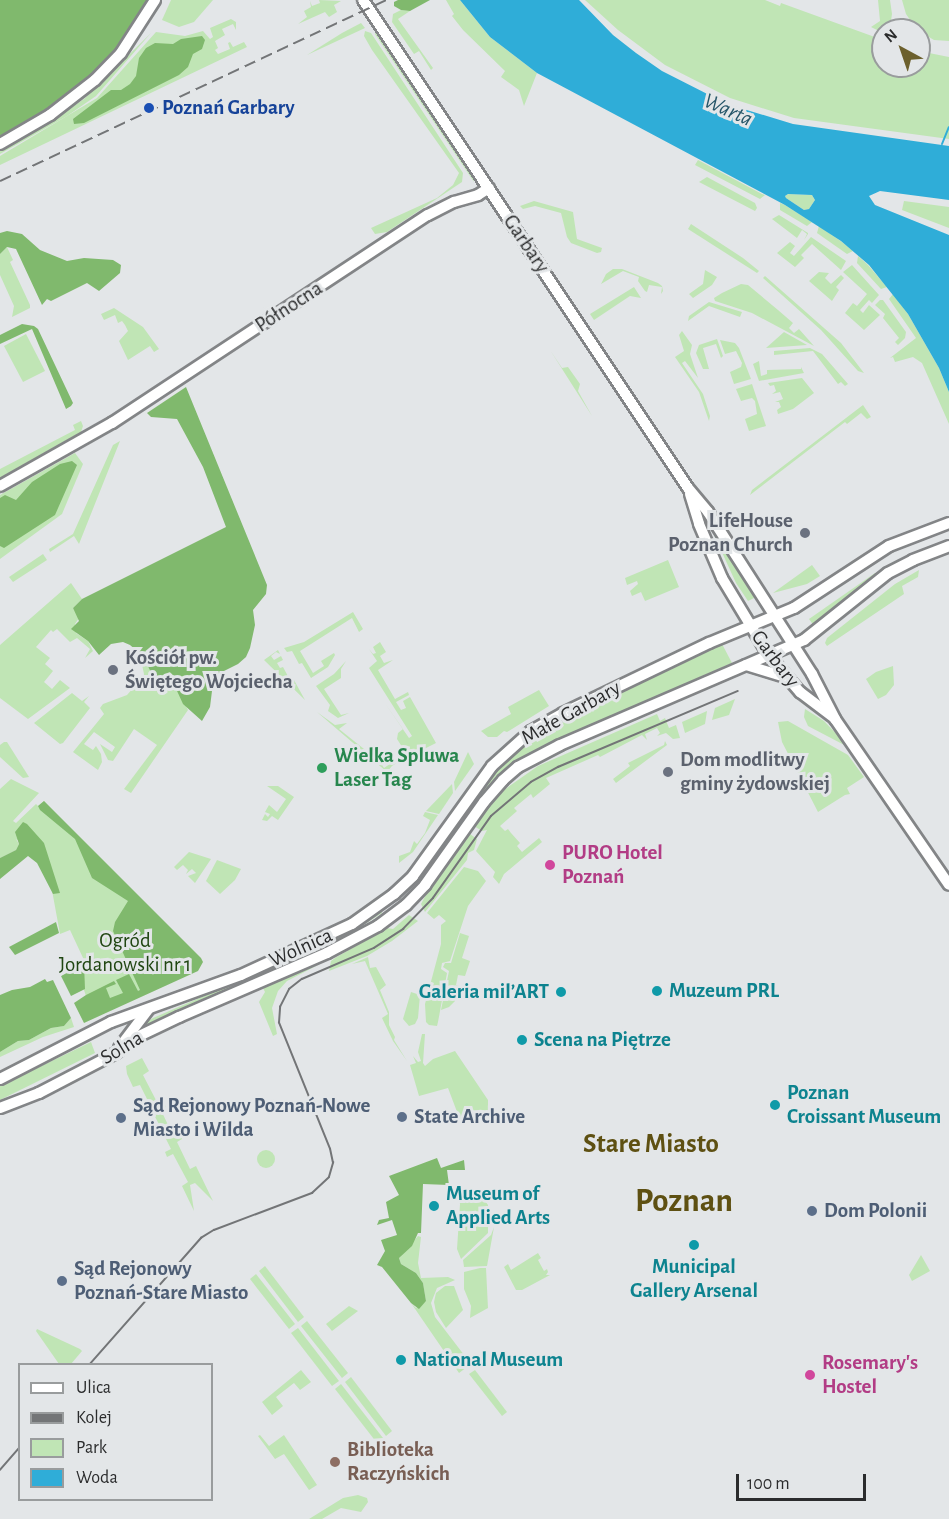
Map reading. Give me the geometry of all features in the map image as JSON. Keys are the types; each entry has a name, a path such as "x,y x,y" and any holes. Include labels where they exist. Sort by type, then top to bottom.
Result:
{"street":[{"path":"0,144 50,115 95,80 121,53 155,0"},
{"name":"Garbary","path":"363,0 688,488 708,512 793,645 835,719 949,885"},
{"name":"Północna","path":"0,486 94,434 428,215 454,202 478,195 489,188"},
{"name":"Garbary","path":"688,488 713,560 769,656 785,677 835,719"},
{"name":"Małe Garbary","path":"391,896 424,862 492,766 524,737 590,700 709,643 775,617 817,595 889,546 949,523"},
{"name":"Małe Garbary","path":"406,905 436,871 484,802 518,767 560,745 793,645 812,634 888,573 949,546"},
{"path":"746,665 785,677"},
{"name":"Wolnica","path":"204,989 333,935 391,896"},
{"name":"Wolnica","path":"245,988 362,935 406,905"},
{"name":"Solna","path":"0,1108 39,1093 116,1053 132,1036 245,988"},
{"name":"Solna","path":"0,1079 132,1013 148,1010 204,989"},
{"path":"100,1029 132,1036 148,1010"}],"green space":[{"path":"0,0 150,0 111,59 63,102 0,139"},
{"path":"171,0 213,0 194,22 179,27 162,20"},
{"path":"319,0 341,1 334,5 337,12 329,17 325,12 298,24 307,17 304,11 311,7 310,1 312,6 320,3"},
{"path":"430,0 410,11 394,6 394,2"},
{"path":"446,0 460,0 490,37 537,73 524,106 519,90 501,77 505,71 463,30 452,16 454,14"},
{"path":"585,0 765,0 780,6 781,3 871,36 871,78 931,78 931,53 949,57 949,139 794,118 730,98 665,65 618,30"},
{"path":"878,0 890,0 891,18 880,18"},
{"path":"902,0 949,0 949,41 931,38 931,18 909,18"},
{"path":"401,10 410,11 398,19 433,68 431,70 419,51 414,54 392,22 393,14"},
{"path":"231,19 236,22 236,30 233,24 222,29 225,35 215,41 218,48 215,50 218,54 230,49 228,43 230,42 233,47 244,42 247,47 0,165 0,156 97,98 156,32 185,36 203,31 210,39 213,37 210,28"},
{"path":"361,23 365,28 307,55 342,33"},
{"path":"376,30 472,174 474,182 375,34"},
{"path":"365,31 371,33 463,173 462,182 387,232 375,234 371,228 437,198 453,185 459,173 372,50 364,36"},
{"path":"151,33 96,96 67,116 0,154 0,150 55,119 84,99"},
{"path":"202,36 205,40 202,49 193,54 188,67 179,75 84,123 74,124 73,119 111,90 121,90 130,84 136,76 139,58 146,48 155,43 173,44 181,39"},
{"path":"698,160 765,195 760,199 695,165"},
{"path":"707,177 755,203 757,208 755,211 699,182"},
{"path":"788,194 812,195 815,200 809,209 804,210 786,198"},
{"path":"534,201 573,212 577,239 602,248 601,252 597,253 571,243 567,237 561,213 535,206 523,209 520,206"},
{"path":"904,201 949,207 949,228 902,210"},
{"path":"780,203 812,222 807,226 780,210"},
{"path":"779,215 808,233 804,240 807,234 802,230 797,238 772,219"},
{"path":"691,224 759,271 757,273 688,229"},
{"path":"819,226 853,251 847,254 817,233"},
{"path":"7,231 22,234 40,250 67,261 84,258 113,260 121,265 120,273 99,291 87,283 51,301 47,299 42,305 16,249 7,247 0,254 0,233"},
{"path":"811,237 846,261 841,270 812,244 801,255 804,258 795,267 777,253 790,242 795,246 790,253 794,256"},
{"path":"7,247 13,260 10,262 30,305 30,308 12,317 14,306 0,275 0,254"},
{"path":"858,256 887,287 881,289 857,263"},
{"path":"852,265 879,295 872,303 869,300 860,310 863,313 869,305 880,315 864,330 845,313 853,303 857,306 867,294 843,272"},
{"path":"613,269 622,269 658,283 662,286 663,291 661,294 662,287 649,285 647,292 645,291 638,281 639,277 623,271 601,284 606,274"},
{"path":"705,270 717,277 712,285 693,298 689,294 703,284"},
{"path":"819,272 829,273 825,278 831,284 841,275 844,278 836,287 839,290 832,301 809,281"},
{"path":"765,276 841,343 864,373 858,371 821,330 763,278"},
{"path":"741,284 748,285 778,310 793,323 789,328 794,333 799,329 814,346 752,313 715,301 714,298"},
{"path":"634,287 641,298 630,296 594,320 590,314"},
{"path":"893,294 908,314 939,368 949,392 949,424 922,363 913,357 895,362 893,357 890,358 916,338 889,299"},
{"path":"883,300 906,332 905,338 898,345 895,342 899,338 883,318 885,314 875,305"},
{"path":"709,302 742,312 740,317 709,306 688,321 689,316"},
{"path":"114,308 143,327 159,349 154,352 150,346 128,360 119,341 128,331 125,325 122,321 118,323 115,315 104,320 101,314"},
{"path":"22,324 38,329 73,403 66,409 32,329 0,344 0,335"},
{"path":"682,331 692,345 690,354 698,378 685,361 682,363 703,394 710,416 709,421 699,392 675,357 684,351 679,335"},
{"path":"784,332 807,345 766,348"},
{"path":"26,334 45,371 23,382 4,346"},
{"path":"717,339 723,356 721,358 716,344 703,348 709,369 703,369 696,353 699,345"},
{"path":"720,340 735,343 739,348 751,379 734,384 730,372 741,367 742,363 736,351 725,354"},
{"path":"810,348 822,354 848,384 845,386 841,382 838,384 813,351 774,355 774,351"},
{"path":"550,350 562,368 568,367 580,384 578,391 592,416"},
{"path":"759,361 761,376 767,374 767,370 801,369 801,367 804,373 759,381 753,364"},
{"path":"802,378 814,393 793,409 778,414 777,410 781,407 779,402 775,402 783,399 780,392 772,394 776,391 774,385 770,386 768,383"},
{"path":"752,384 766,426 749,431 745,419 757,414 755,401 752,398 741,401 736,389"},
{"path":"186,387 267,585 266,594 253,610 255,625 246,657 238,664 218,674 213,683 210,707 202,721 183,704 172,680 155,681 143,656 130,645 123,642 111,644 99,655 88,641 71,629 79,621 73,608 82,599 226,527 203,467 177,419 151,417 147,413"},
{"path":"863,405 871,417 867,419 861,413 847,424 845,422 750,495 752,490"},
{"path":"81,421 83,426 81,432 0,478 0,469 75,430 73,425"},
{"path":"120,441 79,544 74,536 50,552 49,549 73,534 113,445"},
{"path":"75,453 83,464 62,514 0,559 0,495"},
{"path":"72,461 77,465 55,515 4,548 0,546 0,498 5,495 16,500 32,482 60,464"},
{"path":"704,513 756,597 748,601 736,583"},
{"path":"43,554 47,560 13,582 9,577"},
{"path":"668,560 679,587 645,601 641,592 632,596 630,591 638,584 637,581 627,585 625,578"},
{"path":"812,565 820,576 807,584 773,593"},
{"path":"919,570 918,577 902,586 904,594 827,646 825,643 827,638 895,584"},
{"path":"875,573 877,574 814,626 809,619"},
{"path":"71,583 82,599 73,608 79,618 75,624 76,633 88,641 93,651 85,658 90,649 77,638 70,642 57,629 53,632 51,630 36,647 50,658 45,664 53,671 44,682 52,689 60,680 70,688 28,719 0,698 0,645"},
{"path":"353,612 363,629 359,632 352,618 300,651 313,673 324,666 321,661 334,653 335,655 328,667 311,678 292,651 287,652 284,648 304,642"},
{"path":"380,642 386,652 380,656 384,663 393,660 378,670 395,699 408,692 409,695 396,702 401,710 406,708 403,701 410,697 436,743 424,749 422,746 392,766 387,772 317,712 335,725 347,723 339,729 369,753 373,751 384,768 406,753 397,739 398,733 403,729 409,738 412,736 369,668 377,661 369,649 373,654 376,653 373,647"},
{"path":"721,642 732,663 540,747 503,773 465,821 461,818 497,768 534,735 612,694"},
{"path":"134,649 143,656 155,681 172,680 188,710 131,793 124,789 157,745 134,729 113,761 108,760 100,744 112,752 115,747 94,732 84,744 93,750 96,746 101,754 102,762 98,770 73,752 104,714 100,708 103,704 127,695 134,687 142,687 144,674 141,660"},
{"path":"278,650 280,654 276,652 271,656 274,660 281,656 283,660 277,663 280,668 283,667 290,680 294,680 305,700 264,660"},
{"path":"346,661 341,669 341,678 324,689 341,715 349,713 338,718 328,711 330,705 316,686 334,674"},
{"path":"893,666 894,685 886,695 878,699 866,679 876,672"},
{"path":"539,690 549,706 497,737 488,737 481,731 511,714 508,707"},
{"path":"72,693 82,701 89,696 84,702 90,708 60,744 34,723"},
{"path":"735,699 729,715 712,720 715,708"},
{"path":"805,709 824,721 850,748 808,726 804,717"},
{"path":"707,711 705,724 685,733 682,722"},
{"path":"657,714 660,721 665,718 669,728 676,725 680,738 673,739 666,733 657,736 660,733 657,728 645,734 647,740 642,735 600,757 598,755 546,778 550,784 533,798 531,794 514,808 517,811 500,826 505,831 508,829 520,843 517,846 522,852 539,838 542,842 504,874 499,884 493,877 495,872 476,851 487,830 482,831 474,826 501,792 538,766"},
{"path":"788,721 848,755 864,777 847,788 850,794 818,812 782,742 778,722"},
{"path":"665,741 667,745 616,783 613,779 630,766 628,763 664,745"},
{"path":"7,742 29,777 23,778 0,757 0,745"},
{"path":"468,752 474,764 455,791 454,782"},
{"name":"Ogród Jordanowski nr 1","path":"11,779 39,793 13,821 16,823 36,804 38,806 44,801 197,966 92,1014 84,990 84,960 70,930 60,934 47,863 16,839 19,844 16,850 0,858 0,789"},
{"path":"452,784 453,793 439,814 426,811"},
{"path":"267,786 278,786 294,797 278,820 272,816 267,821 262,820 265,814 268,817 270,814 265,812 269,805 277,812 286,799"},
{"path":"44,801 201,958 203,962 198,971 84,1023 74,1003 86,995 114,981 116,984 106,988 110,998 123,993 116,980 129,974 138,991 140,990 113,931 115,922 128,901 92,878 75,839 40,810 38,806"},
{"path":"425,812 438,815 413,852 399,863 399,856 410,852 414,841 417,844 425,833 430,820 423,816"},
{"path":"23,822 44,843 60,893 53,894 37,863 28,856 0,879 0,858 16,850 19,844 15,832"},
{"path":"455,827 459,830 419,882 418,879"},
{"path":"470,834 477,839 474,850 468,853 467,860 425,912 421,904 428,891"},
{"path":"189,852 211,859 195,883 188,876 196,873 192,869 186,874 188,870 183,865 177,870 174,867"},
{"path":"217,860 241,869 235,880 220,894 206,881"},
{"path":"464,867 478,871 486,881 468,906 450,961 442,963 441,969 447,973 438,1022 437,1026 429,1025 426,1022 425,1004 441,944 441,925 446,921 439,915 434,919 427,913"},
{"path":"382,909 382,913 345,937 258,977 257,973 343,935"},
{"path":"409,915 418,921 392,941 367,956 329,971 331,961 335,958 387,928 393,929"},
{"path":"56,922 59,933 15,955 9,947"},
{"path":"460,933 469,936 462,958 470,961 465,976 458,975 456,985 463,987 462,994 449,1007 441,1010 449,971 443,967 445,963 451,963"},
{"path":"368,957 370,968 376,967 386,985 380,990 389,1012 389,1025 395,1037 394,1040 407,1061 393,1041 382,1018 388,1014 365,961 352,964"},
{"path":"84,964 85,989 71,996 61,976"},
{"path":"320,964 287,981 278,991 272,1008 277,1034 273,1036 259,1002 265,992 263,988"},
{"path":"45,979 47,982 53,980 71,1018 64,1026 51,1028 29,1040 18,1041 0,1052 0,995 30,987"},
{"path":"239,981 241,984 145,1027 144,1024 153,1018"},
{"path":"411,992 420,995 418,1018 415,1024 409,1026 403,1019"},
{"path":"71,1018 74,1027 43,1037 0,1057 0,1052 18,1041 29,1040 51,1028 64,1026"},
{"path":"422,1034 425,1034 423,1063 425,1066 433,1059 455,1051 488,1100 488,1112 462,1125 448,1088 419,1096 410,1065 416,1063 413,1056 418,1062 421,1061 418,1052"},
{"path":"91,1042 95,1053 0,1100 0,1086"},
{"path":"142,1058 149,1071 143,1075 158,1104 164,1102 166,1107 161,1110 174,1138 181,1135 182,1139 177,1142 190,1169 196,1166 213,1201 195,1183 190,1185 194,1211 182,1186 188,1182 173,1154 167,1157 165,1152 171,1149 164,1135 158,1138 157,1135 163,1132 152,1111 146,1114 142,1105 148,1101 140,1085 133,1087 127,1074 126,1066"},
{"path":"266,1150 272,1153 275,1159 272,1165 266,1168 260,1165 257,1159 260,1153"},
{"path":"437,1158 441,1168 464,1160 465,1170 447,1170 449,1185 423,1184 421,1233 418,1233 412,1246 399,1258 401,1264 416,1273 423,1283 426,1301 419,1309 411,1303 382,1267 377,1265 385,1251 381,1240 397,1235 392,1220 377,1225 379,1220 389,1218 386,1202 399,1195 389,1176"},
{"path":"466,1188 477,1190 488,1205 488,1233 461,1259 457,1249 460,1204 458,1192"},
{"path":"494,1227 487,1266 464,1267 463,1260 491,1235"},
{"path":"418,1236 421,1237 418,1263 421,1278 448,1277 455,1280 437,1288 431,1303 435,1317 471,1364 459,1373 411,1303 416,1308 426,1301 423,1283 416,1273 401,1264 399,1258"},
{"path":"538,1253 541,1258 538,1260 544,1271 547,1269 546,1275 550,1275 522,1290 516,1290 504,1267 508,1264 511,1270"},
{"path":"921,1255 930,1271 912,1281 909,1275"},
{"path":"265,1266 304,1317 298,1322 259,1271"},
{"path":"486,1268 488,1308 470,1318 471,1306 464,1289 464,1272"},
{"path":"256,1274 295,1324 289,1329 250,1279"},
{"path":"445,1286 454,1286 463,1310 446,1328 436,1312 434,1302 436,1293"},
{"path":"349,1306 358,1311 332,1331 326,1324"},
{"path":"307,1321 348,1373 342,1378 301,1326"},
{"path":"298,1328 339,1381 332,1386 291,1333"},
{"path":"37,1329 82,1351 72,1363 58,1363 36,1331"},
{"path":"301,1370 311,1382 300,1390 294,1383 276,1397 283,1406 272,1415 262,1402"},
{"path":"475,1370 507,1412 502,1416 469,1374"},
{"path":"351,1377 392,1431 386,1436 345,1382"},
{"path":"341,1384 383,1438 377,1443 335,1389"},
{"path":"260,1435 269,1446 284,1435 317,1485 309,1490 284,1454 275,1459 258,1436"},
{"path":"358,1495 367,1498 368,1502 361,1512 341,1508 322,1519 309,1519 343,1498"}],"water":[{"name":"Warta","path":"460,0 579,0 613,35 636,53 662,71 727,104 793,124 949,146 949,200 880,191 869,196 875,205 949,235 949,392 939,368 908,314 869,265 841,241 785,205 537,73 490,37","holes":["788,194 812,195 815,200 809,209 804,210 785,196"]}],"waterway":[{"path":"942,144 949,127"}],"tram line":[{"path":"91,1363 201,1238 214,1230 312,1193 329,1177 333,1163 330,1149 279,1023 280,1007 289,989 302,979 374,948 403,929 433,898 491,816 531,782 558,767 738,691"},
{"path":"0,1470 18,1449"}],"railway":[{"path":"0,181 387,0"}],"place":[{"name":"Poznań Garbary","path":"149,108"},
{"name":"LifeHouse Poznan Church","path":"805,533"},
{"name":"Kościół pw. Świętego Wojciecha","path":"113,670"},
{"name":"Wielka Spluwa Laser Tag","path":"322,768"},
{"name":"Dom modlitwy gminy żydowskiej","path":"668,772"},
{"name":"PURO Hotel Poznań","path":"550,865"},
{"name":"Muzeum PRL","path":"657,991"},
{"name":"Galeria mil’ART","path":"561,992"},
{"name":"Scena na Piętrze","path":"522,1040"},
{"name":"Poznan Croissant Museum","path":"775,1105"},
{"name":"State Archive","path":"402,1117"},
{"name":"Sąd Rejonowy Poznań-Nowe Miasto i Wilda","path":"121,1118"},
{"name":"Museum of Applied Arts","path":"434,1206"},
{"name":"Dom Polonii","path":"812,1211"},
{"name":"Municipal Gallery Arsenal","path":"694,1245"},
{"name":"Sąd Rejonowy Poznań-Stare Miasto","path":"62,1281"},
{"name":"National Museum","path":"401,1360"},
{"name":"Rosemary's Hostel","path":"810,1375"},
{"name":"Biblioteka Raczyńskich","path":"335,1462"}],"district":[{"name":"Stare Miasto","path":"651,1144"},
{"name":"Poznan","path":"684,1202"}]}
